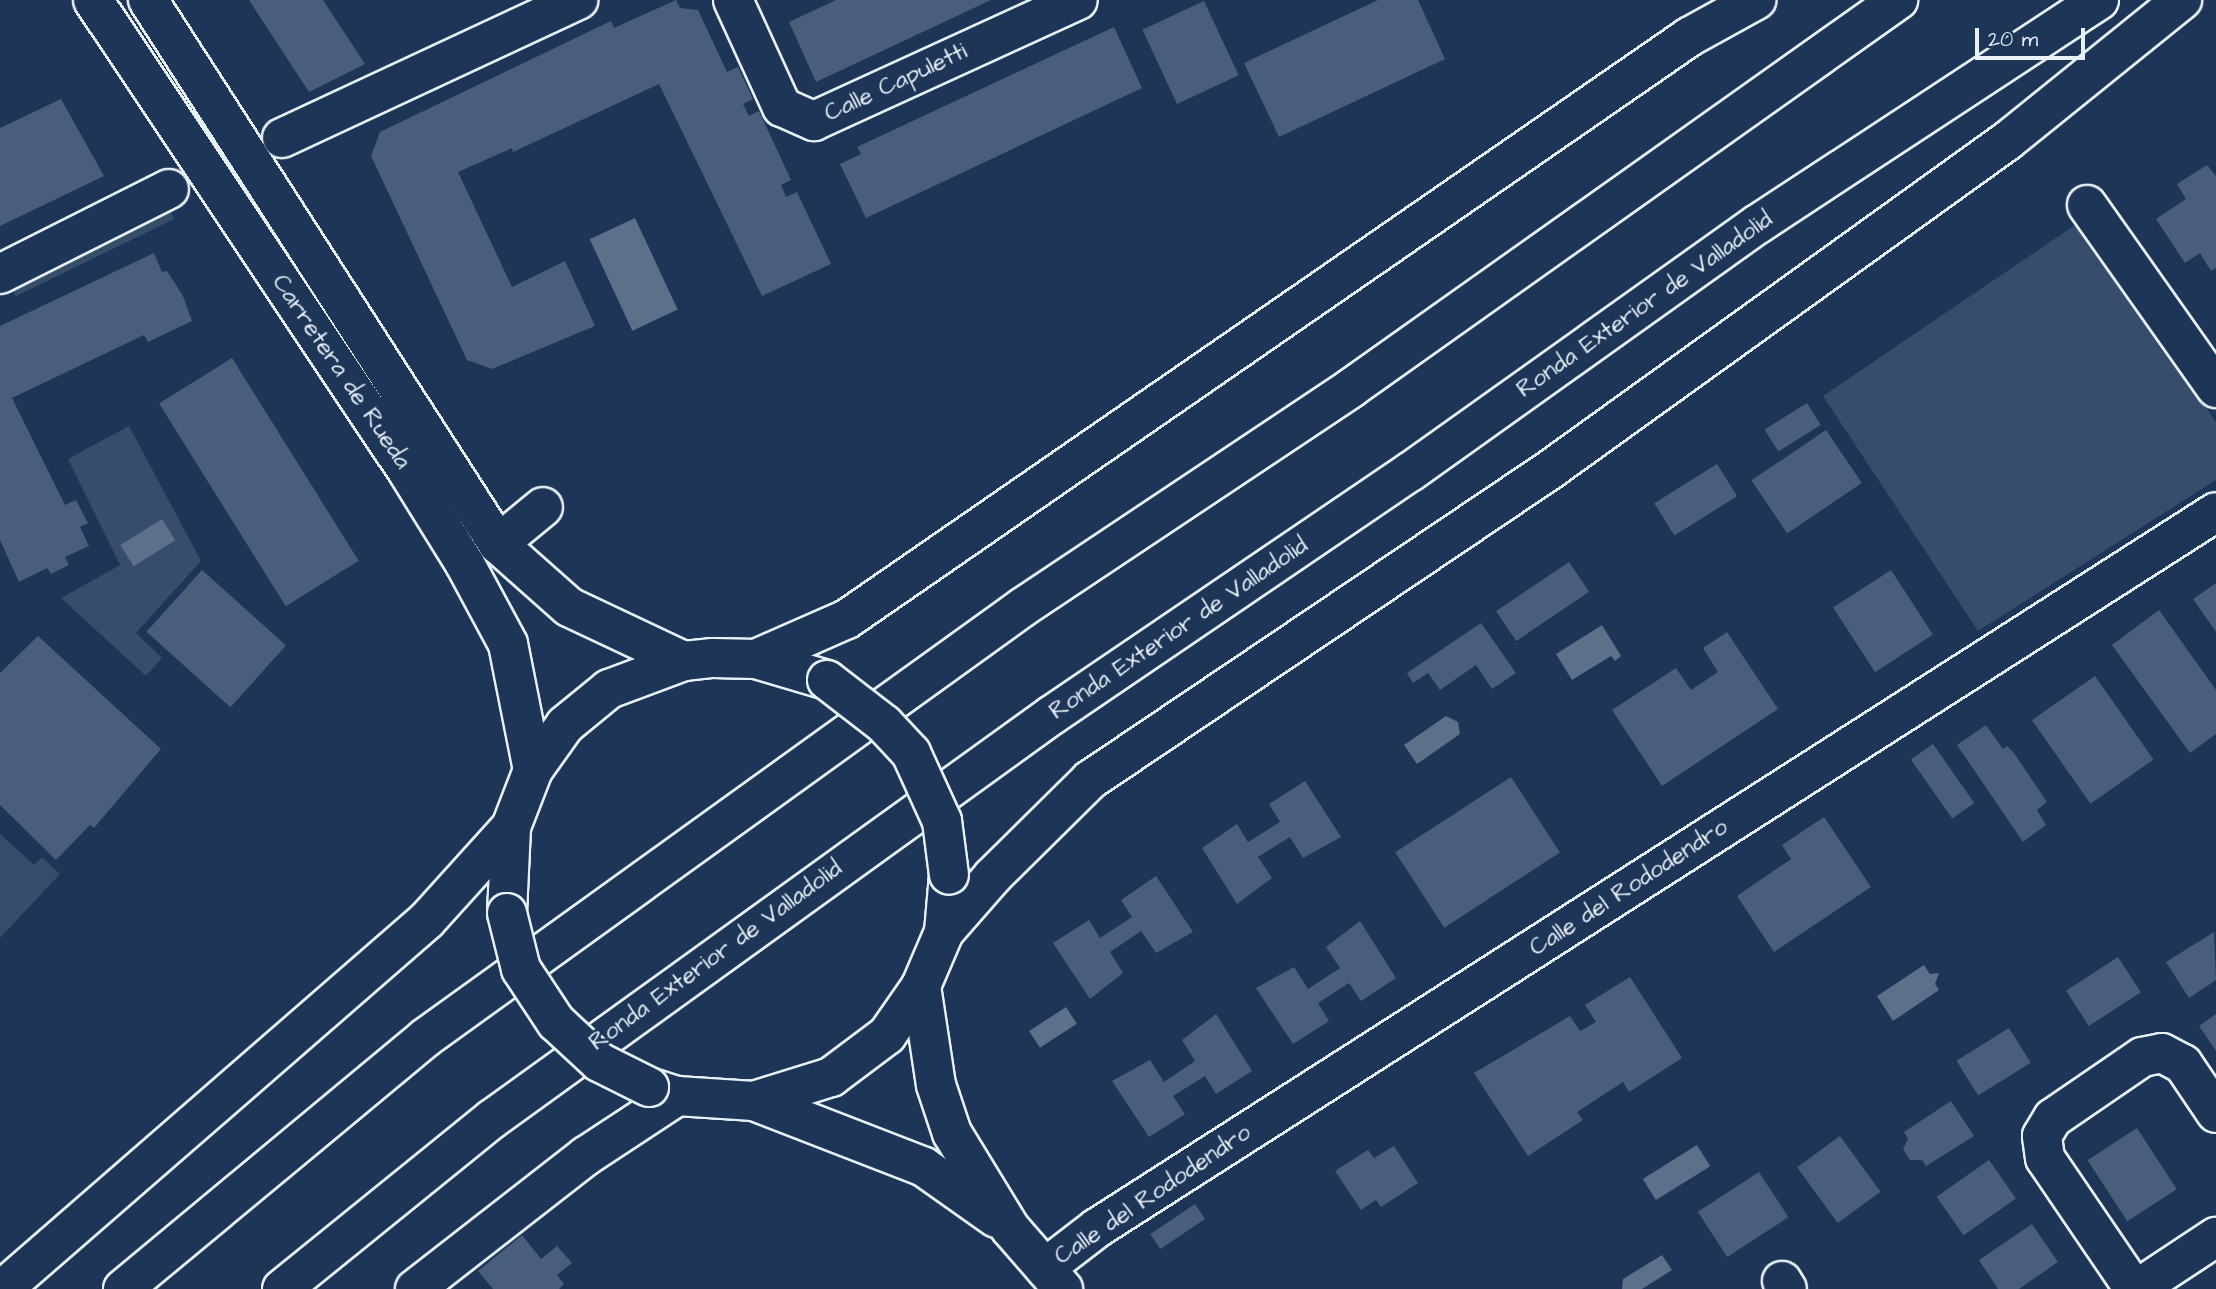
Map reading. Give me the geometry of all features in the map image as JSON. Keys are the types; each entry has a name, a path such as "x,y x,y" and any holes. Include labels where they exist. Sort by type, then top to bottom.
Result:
{"main road":[{"name":"Carretera de Rueda","path":"93,0 401,460 464,564 508,643 533,770"},
{"name":"Carretera de Rueda","path":"148,0 498,544 569,607 684,661"},
{"path":"282,138 578,0"},
{"name":"Calle Capuletti","path":"733,0 782,107 814,121 1078,0"},
{"path":"756,659 847,620 1689,37 1756,0"},
{"path":"123,1289 425,1038 1023,607 1351,388 1898,0"},
{"name":"Ronda Exterior de Valladolid","path":"282,1289 492,1119 1052,715 1410,472 1758,225 2099,0"},
{"path":"944,932 993,876 1090,780 1562,461 2007,141 2182,0"},
{"path":"0,274 169,189"},
{"path":"2087,205 2216,388"},
{"path":"498,544 542,507"},
{"name":"Calle del Rododendro","path":"1054,1278 1097,1228 2216,512"},
{"path":"754,1101 831,1077 887,1035 921,986 944,932 949,875 942,821 911,753 875,716 827,680 756,659 684,661 609,689 565,725 533,770 511,827 506,913 521,969 556,1022 599,1062 663,1091 754,1101 924,1167 1010,1228"},
{"path":"3,1289 427,920 511,827"},
{"path":"921,986 936,1085 952,1132 1010,1228 1054,1278"},
{"path":"2216,1113 2183,1064 2162,1054 2142,1058 2053,1118 2042,1136 2045,1158 2136,1289 2216,1237"},
{"path":"415,1289 586,1156 663,1091"}],"shaded area":[{"path":"157,184 174,219 16,296 0,261"},
{"path":"635,218 678,310 632,331 590,239"},
{"path":"2075,225 2216,422 2216,480 1978,631 1823,396"},
{"path":"129,426 201,561 136,633 162,658 146,676 61,598 120,565 68,459"},
{"path":"162,519 175,540 134,566 120,545"},
{"path":"1602,625 1621,656 1615,661 1611,656 1572,680 1556,654"},
{"path":"1446,716 1458,722 1460,734 1417,764 1404,745"},
{"path":"0,834 34,865 42,857 60,874 0,938"},
{"path":"1924,965 1930,974 1939,973 1935,984 1939,990 1893,1021 1877,996"},
{"path":"1066,1007 1077,1024 1040,1048 1029,1031"},
{"path":"1697,1145 1710,1166 1656,1200 1643,1179"},
{"path":"1662,1255 1672,1270 1642,1289 1622,1289 1623,1279"}],"building":[{"path":"249,0 323,0 365,64 309,92"},
{"path":"676,0 680,8 698,10 727,72 738,67 753,99 743,104 749,116 759,111 791,180 781,185 786,197 797,192 831,264 762,296 659,84 513,152 512,148 458,172 512,287 565,261 595,326 492,369 467,360 371,156 380,132 611,21 614,28"},
{"path":"836,0 991,0 816,82 789,22"},
{"path":"1378,0 1418,0 1445,59 1279,137 1244,63"},
{"path":"1204,1 1239,75 1177,104 1142,30"},
{"path":"1114,27 1142,88 866,218 840,164 861,154 857,147"},
{"path":"61,99 104,176 0,226 0,128"},
{"path":"2207,165 2216,176 2216,268 2211,271 2200,253 2185,263 2156,219 2186,199 2177,184"},
{"path":"154,253 162,272 167,271 183,296 192,321 148,342 144,335 12,398 65,505 76,500 88,523 80,527 89,546 65,557 69,565 51,574 47,568 19,582 0,540 0,326"},
{"path":"232,358 359,561 286,606 159,404"},
{"path":"1807,403 1821,425 1778,452 1765,429"},
{"path":"1826,430 1862,483 1787,533 1751,480"},
{"path":"1717,464 1737,496 1674,535 1654,503"},
{"path":"1569,562 1589,592 1516,641 1496,611"},
{"path":"202,570 286,646 230,707 146,632"},
{"path":"1891,570 1933,635 1875,672 1833,608"},
{"path":"2216,583 2216,632 2193,599"},
{"path":"2159,610 2216,690 2216,734 2190,753 2112,645"},
{"path":"1481,623 1516,673 1492,689 1476,665 1440,690 1428,673 1413,683 1407,673"},
{"path":"1727,632 1778,709 1662,786 1612,710 1676,668 1691,690 1718,672 1703,648"},
{"path":"38,636 161,749 94,828 90,825 56,860 0,805 0,673"},
{"path":"2095,676 2154,760 2090,804 2032,720"},
{"path":"1986,725 2003,749 2007,746 2014,753 2047,802 2037,810 2046,825 2023,842 1957,745"},
{"path":"1933,744 1974,803 1952,818 1911,759"},
{"path":"1511,777 1560,852 1444,928 1395,852"},
{"path":"1305,781 1341,837 1303,858 1290,837 1258,857 1272,878 1237,904 1202,848 1237,824 1248,842 1280,822 1269,804"},
{"path":"1824,817 1871,887 1774,952 1737,896 1791,859 1782,845"},
{"path":"1156,876 1193,932 1156,953 1141,931 1110,952 1123,973 1090,999 1053,943 1089,920 1100,938 1132,917 1121,900"},
{"path":"1360,921 1396,978 1361,1001 1349,983 1318,1003 1329,1021 1293,1044 1256,988 1294,967 1308,989 1340,968 1326,947"},
{"path":"2214,932 2216,980 2189,998 2166,962"},
{"path":"2118,957 2141,992 2089,1026 2066,991"},
{"path":"1630,977 1682,1058 1629,1092 1623,1082 1577,1112 1583,1120 1528,1156 1474,1073 1570,1016 1580,1031 1596,1022 1585,1005"},
{"path":"1216,1014 1252,1071 1216,1094 1205,1076 1173,1096 1185,1114 1149,1137 1112,1081 1150,1060 1164,1082 1195,1061 1182,1040"},
{"path":"2216,1014 2216,1051 2199,1026"},
{"path":"2009,1028 2031,1063 1978,1096 1956,1061"},
{"path":"1951,1101 1974,1136 1926,1166 1922,1160 1910,1160 1903,1149 1908,1139 1904,1132"},
{"path":"2137,1128 2177,1189 2127,1221 2088,1160"},
{"path":"1840,1136 1881,1192 1838,1223 1797,1167"},
{"path":"1394,1146 1418,1183 1381,1207 1376,1200 1361,1210 1335,1171 1368,1150 1374,1158"},
{"path":"1989,1160 2016,1199 1964,1235 1937,1197"},
{"path":"1759,1172 1788,1217 1727,1257 1698,1212"},
{"path":"1195,1204 1205,1219 1160,1249 1150,1234"},
{"path":"2032,1224 2058,1262 2019,1289 1998,1289 1979,1260"},
{"path":"522,1235 541,1259 557,1246 572,1263 557,1275 564,1284 559,1289 493,1289 478,1271"}]}
